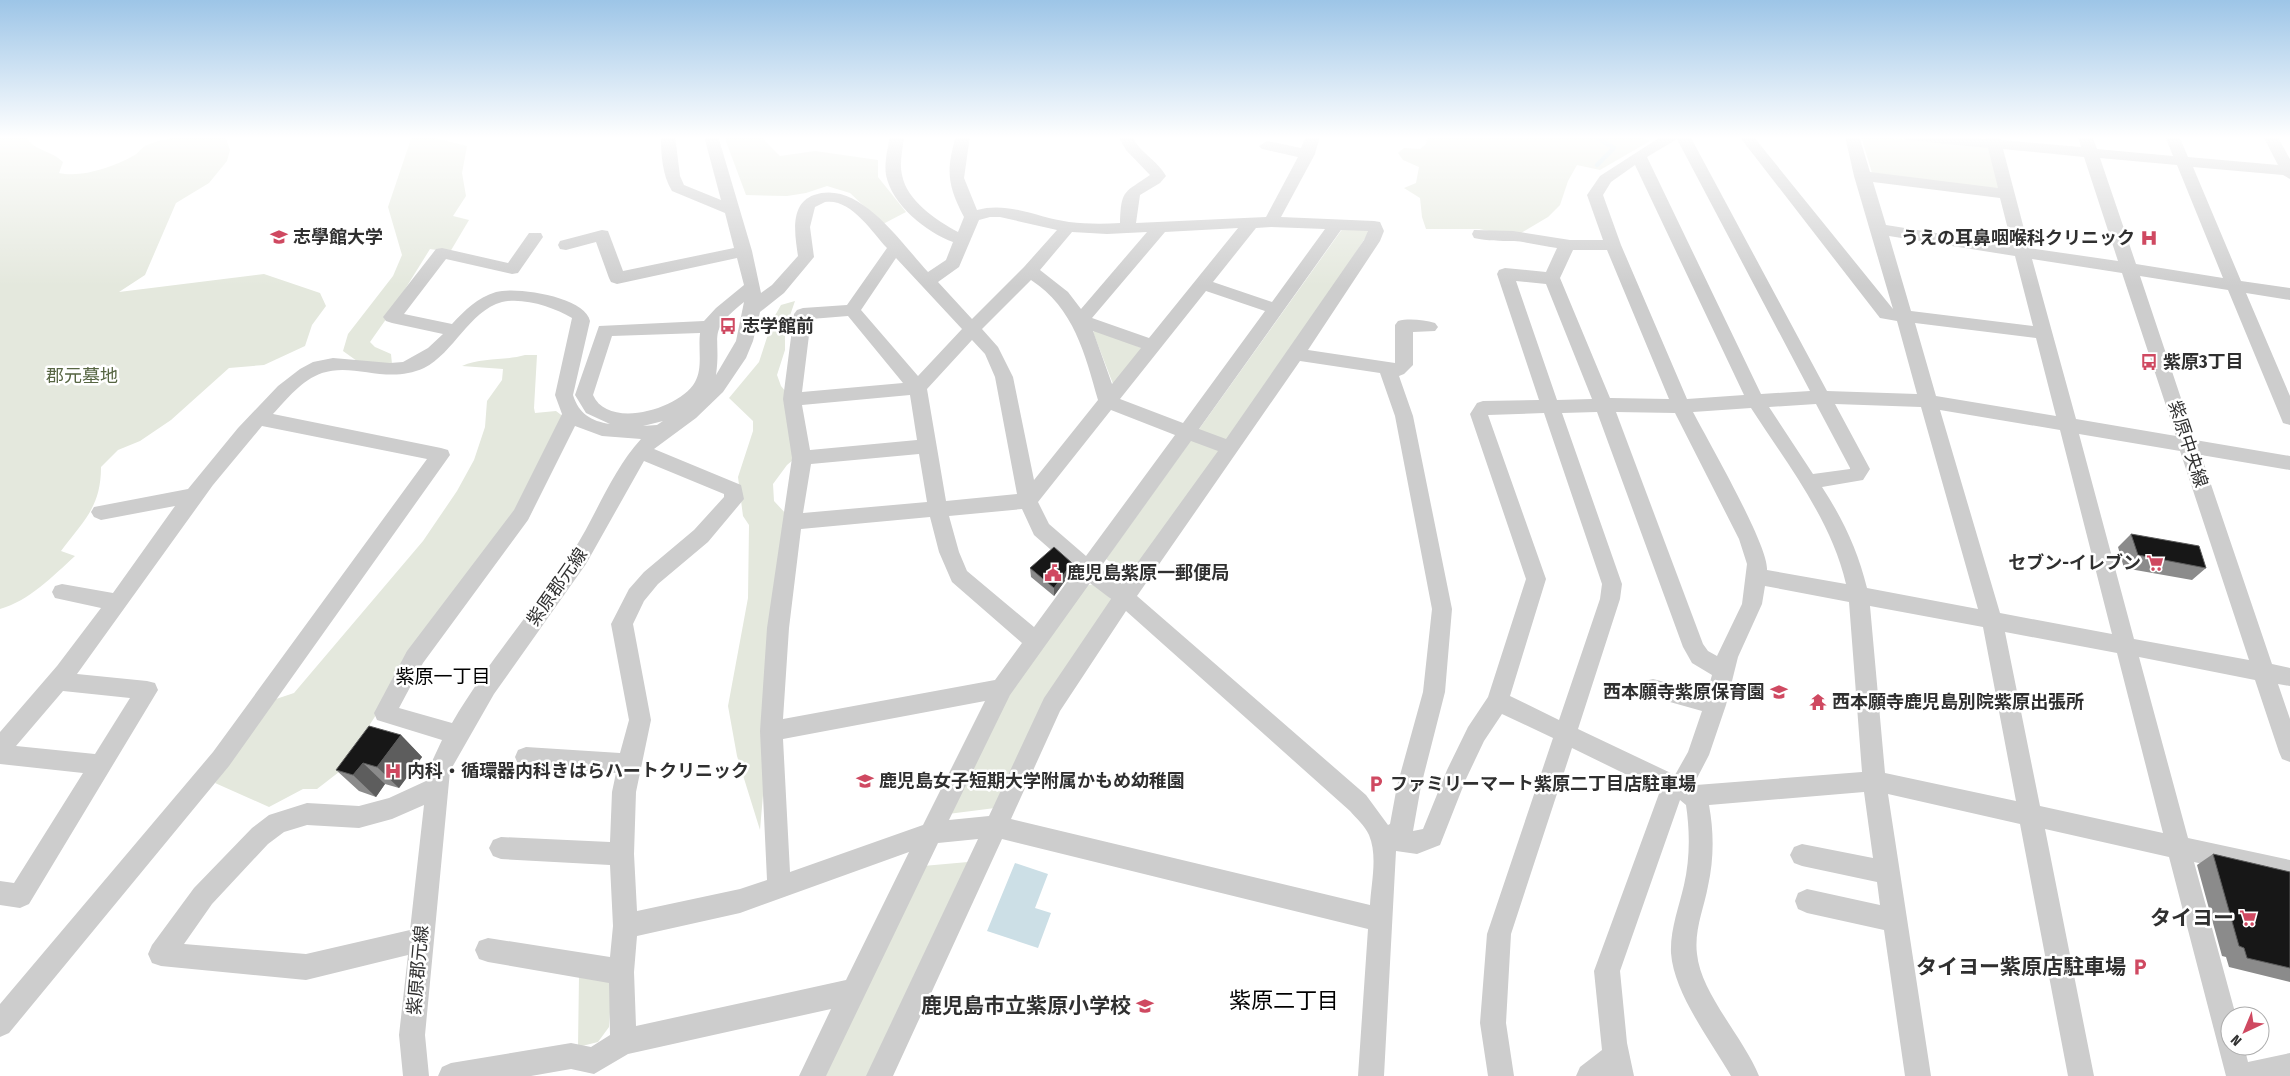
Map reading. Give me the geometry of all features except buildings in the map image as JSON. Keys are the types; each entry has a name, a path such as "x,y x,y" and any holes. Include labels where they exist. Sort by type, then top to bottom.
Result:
{"street":[{"path":"677,186 733,211"},
{"name":"紫原郡元線","path":"416,1076 412,1035 420,940 439,770 455,734 484,689 580,557 641,452 660,432 705,401 726,378 745,343 754,297 744,251 726,186"},
{"path":"898,186 901,194 924,216 949,236 963,240"},
{"path":"956,186 972,217"},
{"path":"1128,229 1131,197 1136,189 1142,186"},
{"path":"792,522 1028,501 1202,284 1261,222 1285,186"},
{"path":"1601,186 1595,195 1613,245 1682,406 1749,539 1757,564 1752,604 1734,641 1723,671 1715,705 1688,792"},
{"path":"1653,186 1693,274 1755,400 1835,524 1851,563 1859,596 1874,780 1886,872 1896,920 1918,1076"},
{"path":"1710,186 1860,469 1856,475 1808,482"},
{"path":"1785,186 1886,314 2043,333"},
{"path":"1865,186 1992,621 2082,1076"},
{"path":"1944,186 2007,194"},
{"path":"2005,186 2220,1007"},
{"name":"紫原中央線","path":"2102,186 2290,752"},
{"path":"2193,186 2290,418"},
{"path":"710,327 606,330 584,395 587,404 594,411 629,421 648,420 672,411 694,397 706,381 710,327 735,300 754,297 778,289 806,257 802,226 808,204 817,198 833,195 847,200 861,210 992,351 1004,378 1028,501 1041,529 1089,571 1124,597 1358,803 1384,838 1385,860 1371,1076"},
{"path":"879,1076 1052,705 1124,597 1295,354 1372,241 1376,231 1374,226 1261,222 1128,229 1068,227 1000,212 989,212 972,217"},
{"path":"926,282 953,263 972,217"},
{"path":"812,1076 1002,688 1089,571 1337,224"},
{"path":"792,399 918,388 972,329 1030,271 1068,227"},
{"path":"1081,320 1160,227"},
{"path":"1878,229 2290,294"},
{"path":"1480,234 1500,237 1513,236 1570,245 1613,245"},
{"path":"566,245 602,235 617,278 744,251"},
{"path":"454,330 392,317 442,253 512,269 535,237"},
{"path":"1570,245 1565,248 1552,278 1604,405 1694,647 1700,657 1723,671"},
{"path":"852,310 895,248"},
{"path":"1030,271 1052,284 1081,320 1108,402"},
{"path":"1501,1076 1493,1023 1499,934 1610,599 1612,584 1552,406 1504,274 1552,278"},
{"path":"1202,284 1276,310"},
{"path":"1,749 58,681 227,452 293,383 319,366 341,363 375,369 397,370 417,363 430,355 473,310 488,301 514,294 528,296 573,310 580,315 581,321 564,394 565,406 570,415 588,424 612,431 660,432"},
{"path":"852,310 918,388 938,510 949,552 959,576 1036,642"},
{"path":"779,886 771,730 778,628 802,458 792,399 803,314 852,310"},
{"path":"1081,320 1153,346"},
{"path":"1295,354 1398,370 1404,365 1404,325 1429,327"},
{"path":"1384,838 1401,831 1409,786 1434,692 1442,609 1404,416 1387,368"},
{"path":"1384,838 1417,843 1432,837 1455,777 1476,734 1498,701 1536,579 1479,414 1483,408 1604,405 1682,406 1822,397 1929,401 2290,463"},
{"path":"1108,402 1230,448"},
{"path":"455,734 385,714 415,657 521,515 534,492 570,415"},
{"path":"0,1024 221,759 441,455 258,418"},
{"path":"802,458 928,446"},
{"path":"624,1042 620,972 625,926 622,854 624,792 628,764 640,720 622,624 636,595 651,578 702,536 734,499 734,490 641,452"},
{"path":"101,512 194,495"},
{"path":"1757,576 2290,677"},
{"path":"62,592 117,602"},
{"path":"0,892 20,896 147,690 58,681"},
{"path":"771,730 1002,688"},
{"path":"1653,688 1715,705"},
{"path":"1498,701 1688,792 1700,812 1699,875 1686,926 1684,955 1692,984 1746,1076"},
{"path":"1,749 101,765"},
{"path":"526,757 628,764"},
{"path":"1589,1076 1619,1066 1607,971 1671,793 1874,780 2290,872"},
{"path":"420,940 306,967 161,954 202,896 260,836 277,823 307,814 359,817 392,808 436,788"},
{"path":"625,926 740,901 932,833 994,826 1380,920"},
{"path":"502,848 622,854"},
{"path":"1802,855 1886,872"},
{"path":"1807,901 1896,920"},
{"path":"488,950 620,972"},
{"path":"451,1076 571,1056 593,1068 624,1042 852,991"},
{"path":"2233,1056 2239,1076"},
{"path":"2245,1076 2290,1066"}],"green space":[{"name":"郡元墓地","path":"0,186 204,186 176,203 145,275 119,292 264,274 320,293 326,306 312,325 305,346 264,365 229,368 171,420 140,441 118,450 101,467 98,493 90,512 61,551 75,556 31,594 0,609"},
{"path":"395,186 464,186 466,196 453,216 469,220 450,252 430,249 370,342 375,347 391,354 392,364 357,361 343,351 348,334 393,276 402,255 388,207"},
{"path":"743,186 826,186 806,193 787,196 746,195"},
{"path":"828,186 885,186 906,212 883,224 850,193"},
{"path":"1408,186 1566,186 1560,205 1548,217 1521,233 1509,235 1479,229 1426,229 1422,217 1420,198 1404,188"},
{"path":"1976,186 2002,186 1998,189"},
{"path":"1343,228 1362,228 1369,232 1297,344 1132,578 1106,559"},
{"path":"795,301 785,330 785,350 777,375 781,386 791,398 800,454 787,465 773,484 774,501 787,515 760,830 737,756 728,706 748,598 749,525 743,516 738,477 753,431 753,421 729,398 759,362 773,319 781,305"},
{"path":"1096,329 1144,349 1113,384 1093,332"},
{"path":"537,355 535,413 556,411 564,417 531,490 339,772 317,789 303,789 269,807 215,783 276,699 294,693 423,541 457,491 474,460 485,427 487,401 502,380 503,369 462,366 477,361"},
{"path":"1095,584 1113,601 995,808 948,814 1003,700 1084,586"},
{"path":"968,862 869,1076 822,1076 923,866"},
{"path":"579,976 612,982 609,1027 598,1042 578,1047"}],"shaded area":[{"path":"1015,863 1048,874 1035,908 1051,913 1038,948 987,931"}],"place":[{"name":"志學館大学","path":"279,237"},
{"name":"うえの耳鼻咽喉科クリニック","path":"2149,238"},
{"name":"志学館前","path":"728,326"},
{"name":"紫原3丁目","path":"2149,362"},
{"name":"セブン-イレブン","path":"2155,563"},
{"name":"鹿児島紫原一郵便局","path":"1053,573"},
{"name":"西本願寺紫原保育園","path":"1779,692"},
{"name":"西本願寺鹿児島別院紫原出張所","path":"1818,702"},
{"name":"内科・循環器内科きはらハートクリニック","path":"393,771"},
{"name":"鹿児島女子短期大学附属かもめ幼稚園","path":"865,781"},
{"name":"ファミリーマート紫原二丁目店駐車場","path":"1376,784"},
{"name":"タイヨー","path":"2248,918"},
{"name":"タイヨー紫原店駐車場","path":"2140,967"},
{"name":"鹿児島市立紫原小学校","path":"1145,1006"}],"district":[{"name":"紫原一丁目","path":"443,676"},
{"name":"紫原二丁目","path":"1284,1000"}]}
